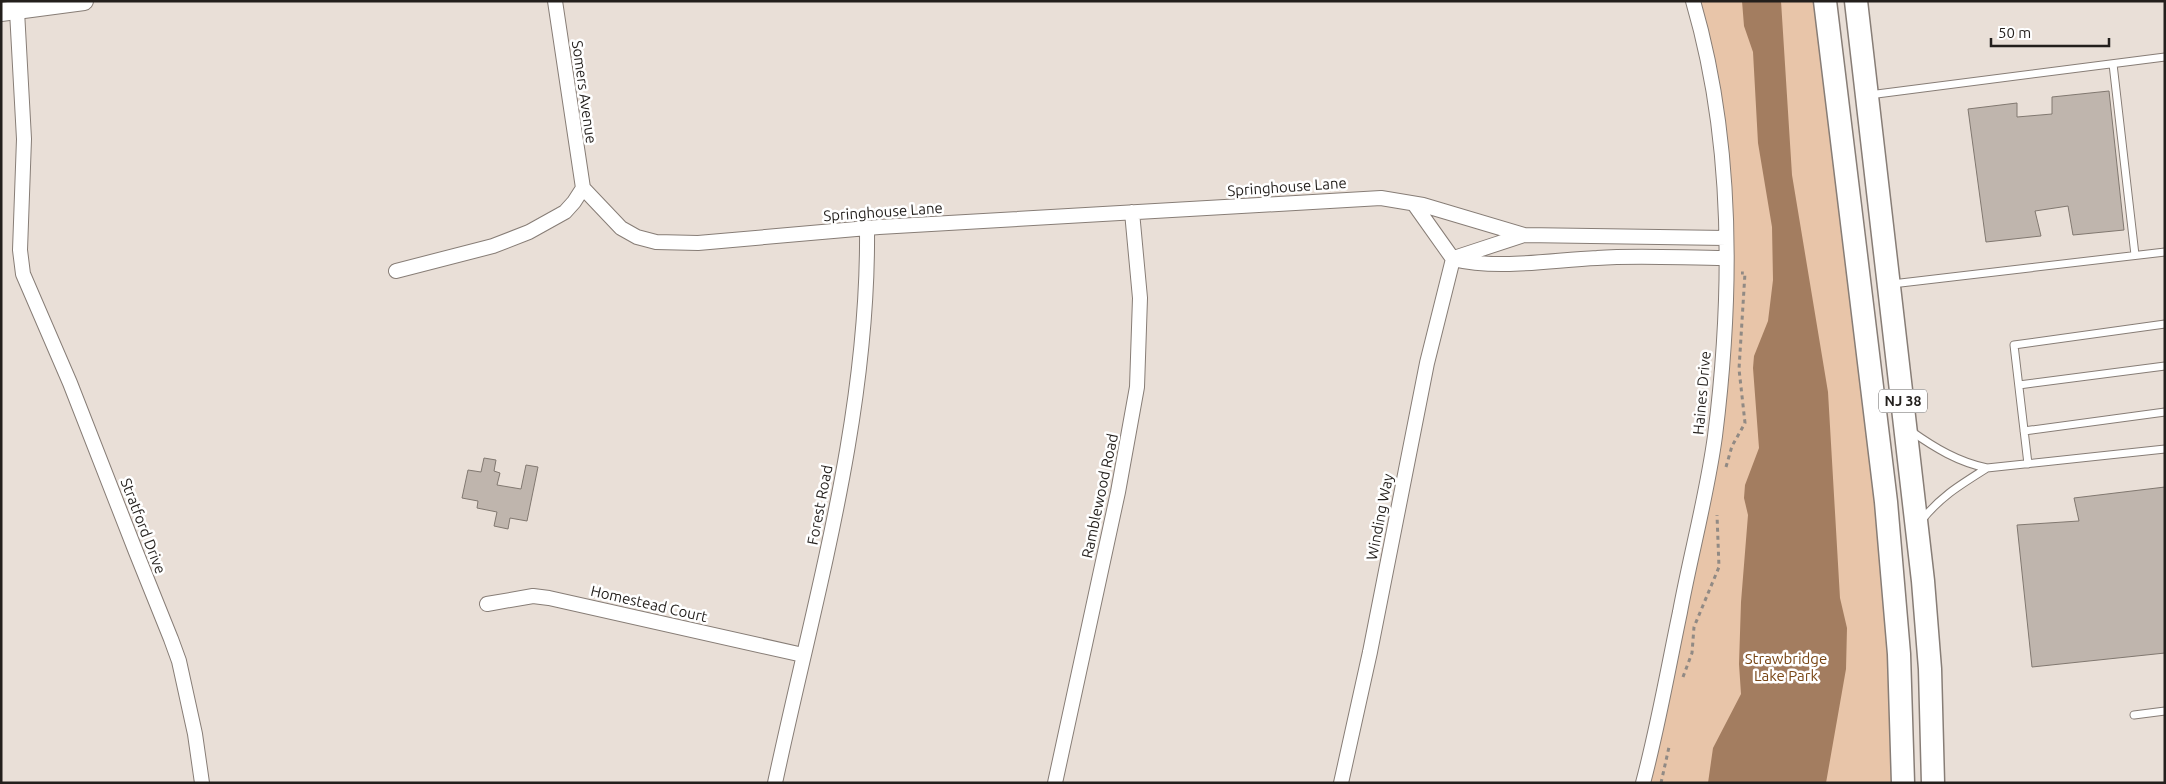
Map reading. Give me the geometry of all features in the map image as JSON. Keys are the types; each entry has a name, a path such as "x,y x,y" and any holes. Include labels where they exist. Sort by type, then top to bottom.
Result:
{"highway":[{"name":"NJ 38","path":"1825,1 1886,510 1899,654 1903,783"},
{"name":"NJ 38","path":"1856,1 1917,526 1929,660 1933,783"}],"street":[{"path":"8,9 84,1"},
{"name":"Somers Avenue","path":"555,1 583,188"},
{"name":"Haines Drive","path":"1642,783 1701,518 1712,452 1724,333 1726,238 1720,130 1708,57 1693,1"},
{"name":"Stratford Drive","path":"8,9 24,139 20,250 24,274 70,383 171,638 179,661 195,734 202,783"},
{"path":"396,271 493,246 529,232 565,212 583,188"},
{"name":"Springhouse Lane","path":"583,188 621,228 637,237 656,242 698,243 867,229 1381,198 1465,216 1524,234 1726,238"},
{"path":"1414,204 1453,259 1466,262 1502,264 1624,257 1726,258"},
{"name":"Ramblewood Road","path":"1055,783 1118,492 1137,387 1140,298 1132,212"},
{"name":"Forest Road","path":"775,783 837,505 857,386 863,335 867,229"},
{"name":"Springhouse Lane","path":"1453,259 1524,234"},
{"name":"Winding Way","path":"1341,783 1360,703 1427,363 1453,259"},
{"name":"Homestead Court","path":"487,604 533,596 549,598 803,654"}],"lane":[{"path":"1866,95 2165,57"},
{"path":"2113,64 2135,256"},
{"path":"1889,284 2165,252"},
{"path":"2028,464 2014,345 2165,324"},
{"path":"2019,385 2165,366"},
{"path":"2024,431 2165,412"},
{"path":"1906,427 1951,456 1970,464 1987,468 2165,449"},
{"path":"1917,526 1935,503 1951,490 1987,468"},
{"path":"2134,715 2165,712"}],"green space":[{"name":"Strawbridge Lake Park","path":"1691,1 1825,1 1903,783 1643,783 1701,518 1721,368 1726,238 1715,93"}],"shaded area":[{"path":"1742,1 1781,1 1792,175 1828,392 1840,598 1847,628 1846,669 1826,783 1708,783 1713,748 1741,694 1739,664 1741,602 1748,515 1744,498 1745,485 1759,448 1753,368 1754,356 1768,321 1773,280 1772,227 1758,143 1753,52 1744,26"}],"building":[{"path":"2109,91 2124,230 2073,235 2068,206 2035,211 2041,236 1986,242 1968,109 2017,103 2017,117 2052,114 2052,97"},
{"path":"484,458 496,460 494,471 500,473 497,485 521,489 526,465 538,467 527,521 510,518 508,529 494,526 497,512 477,508 478,501 462,498 468,470 481,472"},
{"path":"2165,487 2165,653 2032,667 2017,525 2079,521 2074,498"}]}
